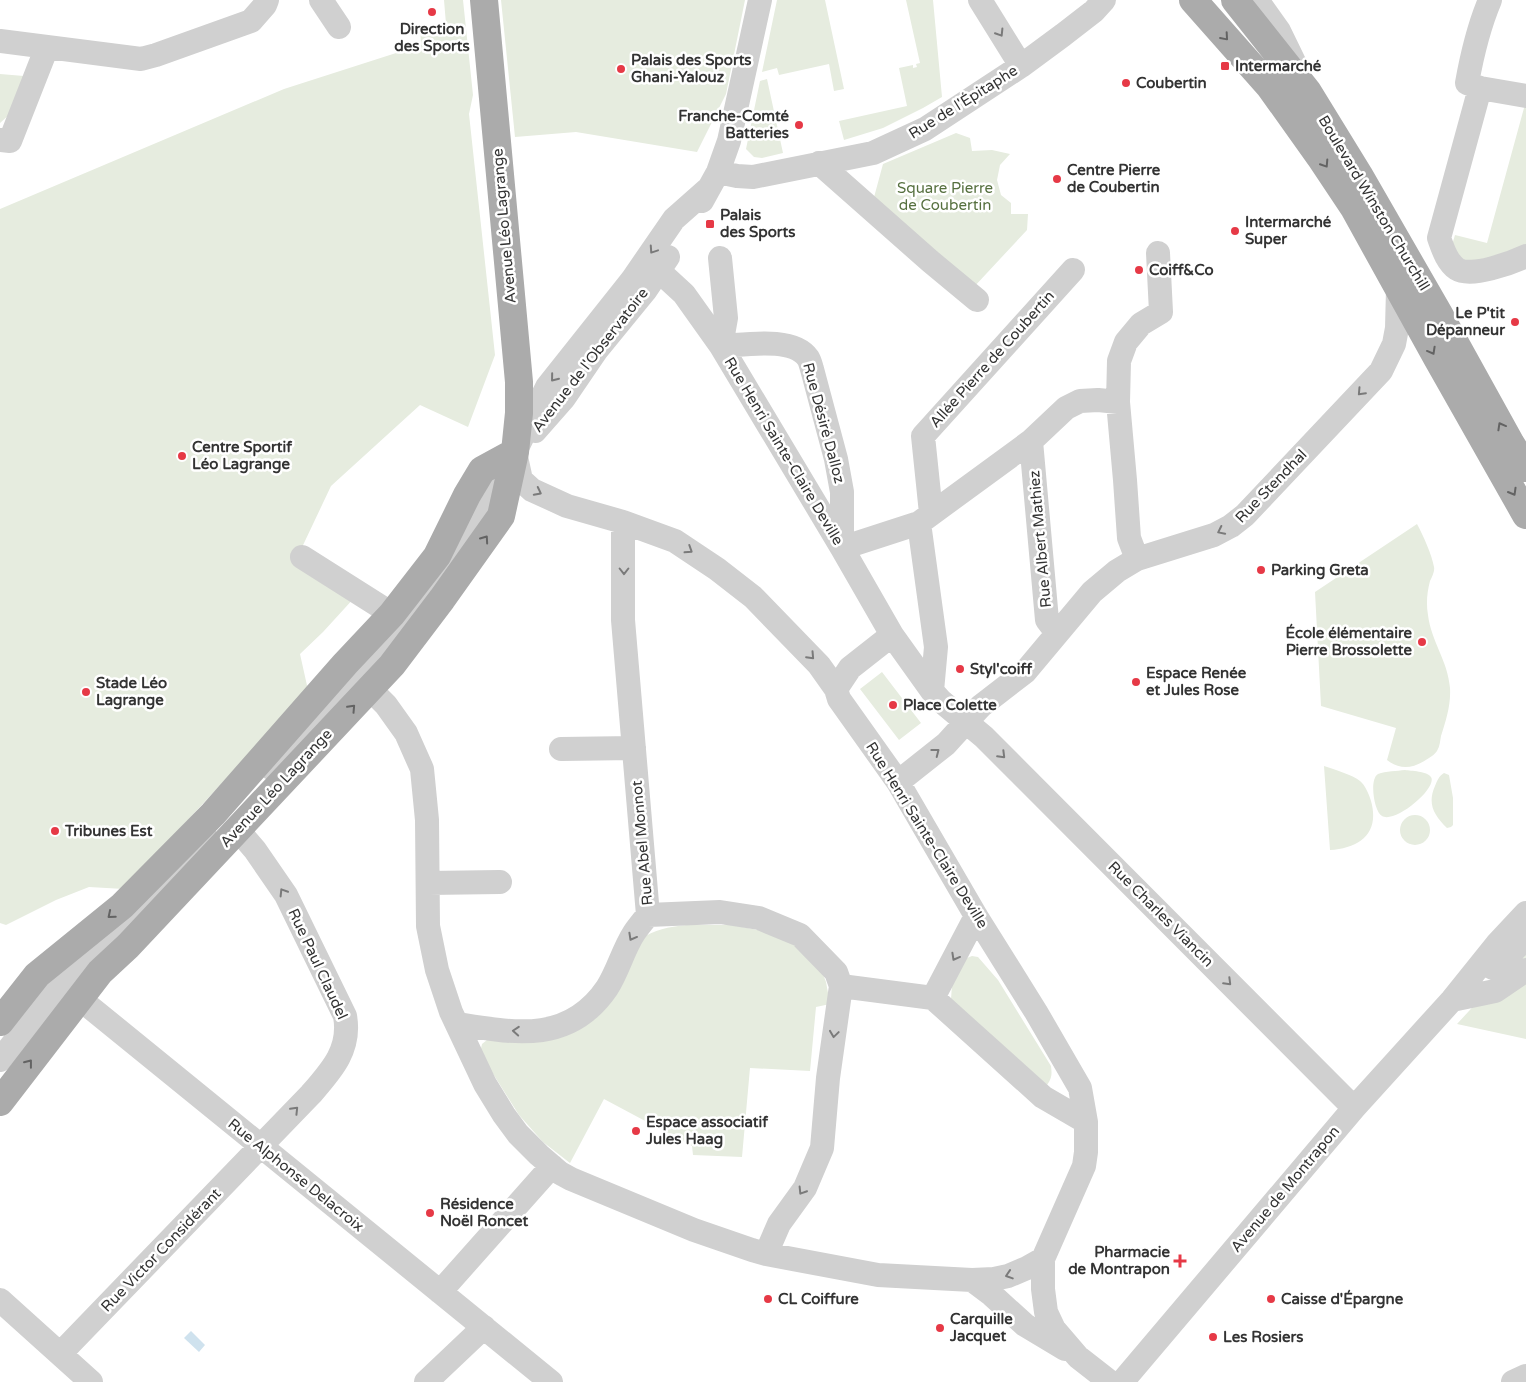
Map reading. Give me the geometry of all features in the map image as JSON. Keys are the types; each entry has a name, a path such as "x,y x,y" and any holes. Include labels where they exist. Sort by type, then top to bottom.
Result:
{"main road":[{"name":"Avenue Léo Lagrange","path":"0,1102 58,987 122,906 213,814 358,676 392,665 442,600 501,516 515,452 519,414 519,382 484,0"},
{"name":"Boulevard Winston Churchill","path":"1193,0 1270,87 1354,208 1526,515"},
{"name":"Boulevard Winston Churchill","path":"1235,0 1308,92 1364,183 1526,468"},
{"name":"Avenue Léo Lagrange","path":"0,1022 58,987 100,972 128,946 237,829 358,676 392,614 438,556 467,495 482,470 515,452"}],"street":[{"path":"0,41 141,58 156,55 251,21 267,0"},
{"path":"321,0 339,27"},
{"name":"Avenue de l'Observatoire","path":"515,452 564,398 596,351 660,271 714,180 728,141 760,0"},
{"path":"980,0 1021,66"},
{"path":"1257,0 1279,31 1308,92"},
{"path":"1490,0 1470,64 1467,83 1480,88 1526,96"},
{"name":"Rue de l'Épitaphe","path":"714,180 737,176 753,176 873,153 925,129 1021,66 1104,1"},
{"path":"0,140 10,141 46,47"},
{"path":"1480,88 1438,238 1448,260 1457,269 1464,272 1477,272 1526,256"},
{"path":"819,163 977,300"},
{"name":"Avenue de l'Observatoire","path":"515,452 547,387 632,280 674,219 714,180"},
{"path":"1137,558 1129,538 1118,402 1118,361 1126,342 1141,324 1161,312 1158,253"},
{"path":"720,258 726,318 721,346"},
{"name":"Allée Pierre de Coubertin","path":"932,690 936,647 925,518 923,436 1073,270"},
{"name":"Rue Henri Sainte-Claire Deville","path":"660,271 684,294 721,346 842,548 892,636"},
{"name":"Rue Stendhal","path":"966,722 981,706 1025,672 1092,592 1117,571 1137,558 1214,535 1231,526 1245,515 1381,371 1394,344 1397,328 1398,289"},
{"name":"Rue Désiré Dalloz","path":"721,346 781,343 795,348 808,357 836,459 842,492 842,548"},
{"path":"842,548 925,518 1031,441 1066,408 1080,401 1118,402"},
{"name":"Rue Albert Mathiez","path":"1031,441 1047,620 1057,633"},
{"name":"Avenue Léo Lagrange","path":"358,676 379,654 433,586 484,506 515,452"},
{"name":"Rue Henri Sainte-Claire Deville","path":"515,452 521,480 532,490 567,506 623,522 675,542 717,569 753,597 819,665 836,689 839,699 898,782 1080,1088 1086,1122 1084,1166 1043,1259 1046,1312 1054,1329 1078,1357 1110,1382"},
{"name":"Rue Abel Monnot","path":"457,1024 494,1030 529,1032 564,1025 588,1009 607,988 634,932 648,915 623,620 623,522"},
{"path":"302,557 392,614"},
{"path":"836,689 850,668 892,636 941,701 966,722 946,744 898,782"},
{"path":"358,676 386,704 406,733 422,769 427,820 428,926 435,962 452,1012 485,1084 504,1114 518,1134 560,1173 676,1223 766,1254 878,1275 972,1280 994,1279 1008,1276 1043,1259"},
{"name":"Rue Charles Viancin","path":"966,722 984,737 1354,1108"},
{"path":"561,749 634,748"},
{"name":"Rue Paul Claudel","path":"237,829 255,850 286,895 345,1016 347,1028 346,1041 336,1063 328,1074 261,1145"},
{"path":"428,883 500,882"},
{"path":"648,915 720,912 759,918 800,935 836,972 841,986 828,1078 822,1148 805,1188 779,1224 766,1254"},
{"name":"Avenue de Montrapon","path":"1122,1382 1354,1108 1452,1000 1497,944 1526,913"},
{"path":"933,998 970,931 976,916"},
{"name":"Avenue de Montrapon","path":"1452,1000 1504,960 1526,938"},
{"path":"1452,1000 1496,991 1526,970"},
{"path":"841,986 933,998 1043,1097 1086,1122"},
{"name":"Avenue Léo Lagrange","path":"0,1060 58,987"},
{"name":"Rue Alphonse Delacroix","path":"58,987 261,1145 551,1382"},
{"name":"Rue Victor Considérant","path":"60,1354 261,1145"},
{"path":"440,1292 552,1166"},
{"path":"972,1280 992,1295 1025,1325 1078,1357"},
{"path":"0,1300 91,1382"},
{"path":"426,1382 484,1327"},
{"path":"1513,1382 1526,1376"}],"green space":[{"name":"Centre Sportif Léo Lagrange","path":"444,0 463,0 473,95 469,114 495,355 468,427 420,405 331,486 296,560 355,597 300,654 308,690 124,889 89,887 56,900 6,925 0,923 0,209 284,89 421,45 420,26 446,24"},
{"name":"Palais des Sports Ghani-Yalouz","path":"501,0 745,0 726,94 697,152 576,132 515,137"},
{"path":"777,0 825,0 844,89 834,91 829,64 779,75 777,68 762,72"},
{"path":"906,0 933,0 942,97 883,128 844,140 839,121 907,106 899,68 913,65 913,68 917,67 916,64 920,63"},
{"path":"0,74 24,76 10,114 0,123"},
{"path":"767,79 783,153 762,158 754,157 746,149 760,81"},
{"path":"1526,107 1526,247 1472,263 1461,259 1452,245 1455,235 1487,243 1524,108"},
{"name":"Square Pierre de Coubertin","path":"956,133 970,138 972,151 992,150 1010,154 1000,165 997,180 1001,195 1011,203 1011,214 1028,214 1027,230 973,288 873,201 883,164"},
{"path":"1417,524 1427,545 1434,567 1428,589 1427,611 1432,634 1449,678 1450,700 1437,751 1419,764 1403,767 1387,760 1396,728 1321,706 1315,592"},
{"path":"882,672 921,723 899,740 860,689"},
{"path":"1324,766 1348,774 1360,781 1367,790 1371,801 1373,822 1370,830 1359,842 1341,849 1330,850"},
{"path":"1405,770 1423,772 1429,775 1431,782 1428,789 1414,804 1405,810 1396,815 1382,816 1375,802 1373,788 1375,777 1381,773"},
{"path":"1444,773 1449,775 1453,798 1453,825 1447,828 1435,814 1432,804 1435,786 1439,777"},
{"path":"1415,815 1426,819 1430,830 1426,841 1415,845 1404,841 1400,830 1404,819"},
{"path":"687,925 732,925 784,935 820,966 826,982 830,1004 816,1007 810,1071 750,1068 742,1157 693,1155 692,1146 604,1099 570,1163 543,1142 519,1115 480,1053 482,1044 492,1036 556,1037 639,940 662,929"},
{"path":"1526,949 1526,1039 1457,1024"},
{"path":"972,956 978,957 998,980 1051,1066 1051,1076 1047,1085 951,999 952,985 962,960"}],"water":[{"path":"191,1331 205,1345 199,1352 184,1338"}],"place":[{"name":"Direction des Sports","path":"432,12"},
{"name":"Intermarché","path":"1225,66"},
{"name":"Palais des Sports Ghani-Yalouz","path":"621,69"},
{"name":"Coubertin","path":"1126,83"},
{"name":"Franche-Comté Batteries","path":"799,125"},
{"name":"Centre Pierre de Coubertin","path":"1057,179"},
{"name":"Palais des Sports","path":"710,224"},
{"name":"Intermarché Super","path":"1235,231"},
{"name":"Coiff&Co","path":"1139,270"},
{"name":"Le P'tit Dépanneur","path":"1515,322"},
{"name":"Centre Sportif Léo Lagrange","path":"182,456"},
{"name":"Parking Greta","path":"1261,570"},
{"name":"École élémentaire Pierre Brossolette","path":"1422,642"},
{"name":"Styl'coiff","path":"960,669"},
{"name":"Espace Renée et Jules Rose","path":"1136,682"},
{"name":"Stade Léo Lagrange","path":"86,692"},
{"name":"Place Colette","path":"893,705"},
{"name":"Tribunes Est","path":"55,831"},
{"name":"Espace associatif Jules Haag","path":"636,1131"},
{"name":"Résidence Noël Roncet","path":"430,1213"},
{"name":"Pharmacie de Montrapon","path":"1180,1261"},
{"name":"CL Coiffure","path":"768,1299"},
{"name":"Caisse d'Épargne","path":"1271,1299"},
{"name":"Carquille Jacquet","path":"940,1328"},
{"name":"Les Rosiers","path":"1213,1337"}]}
